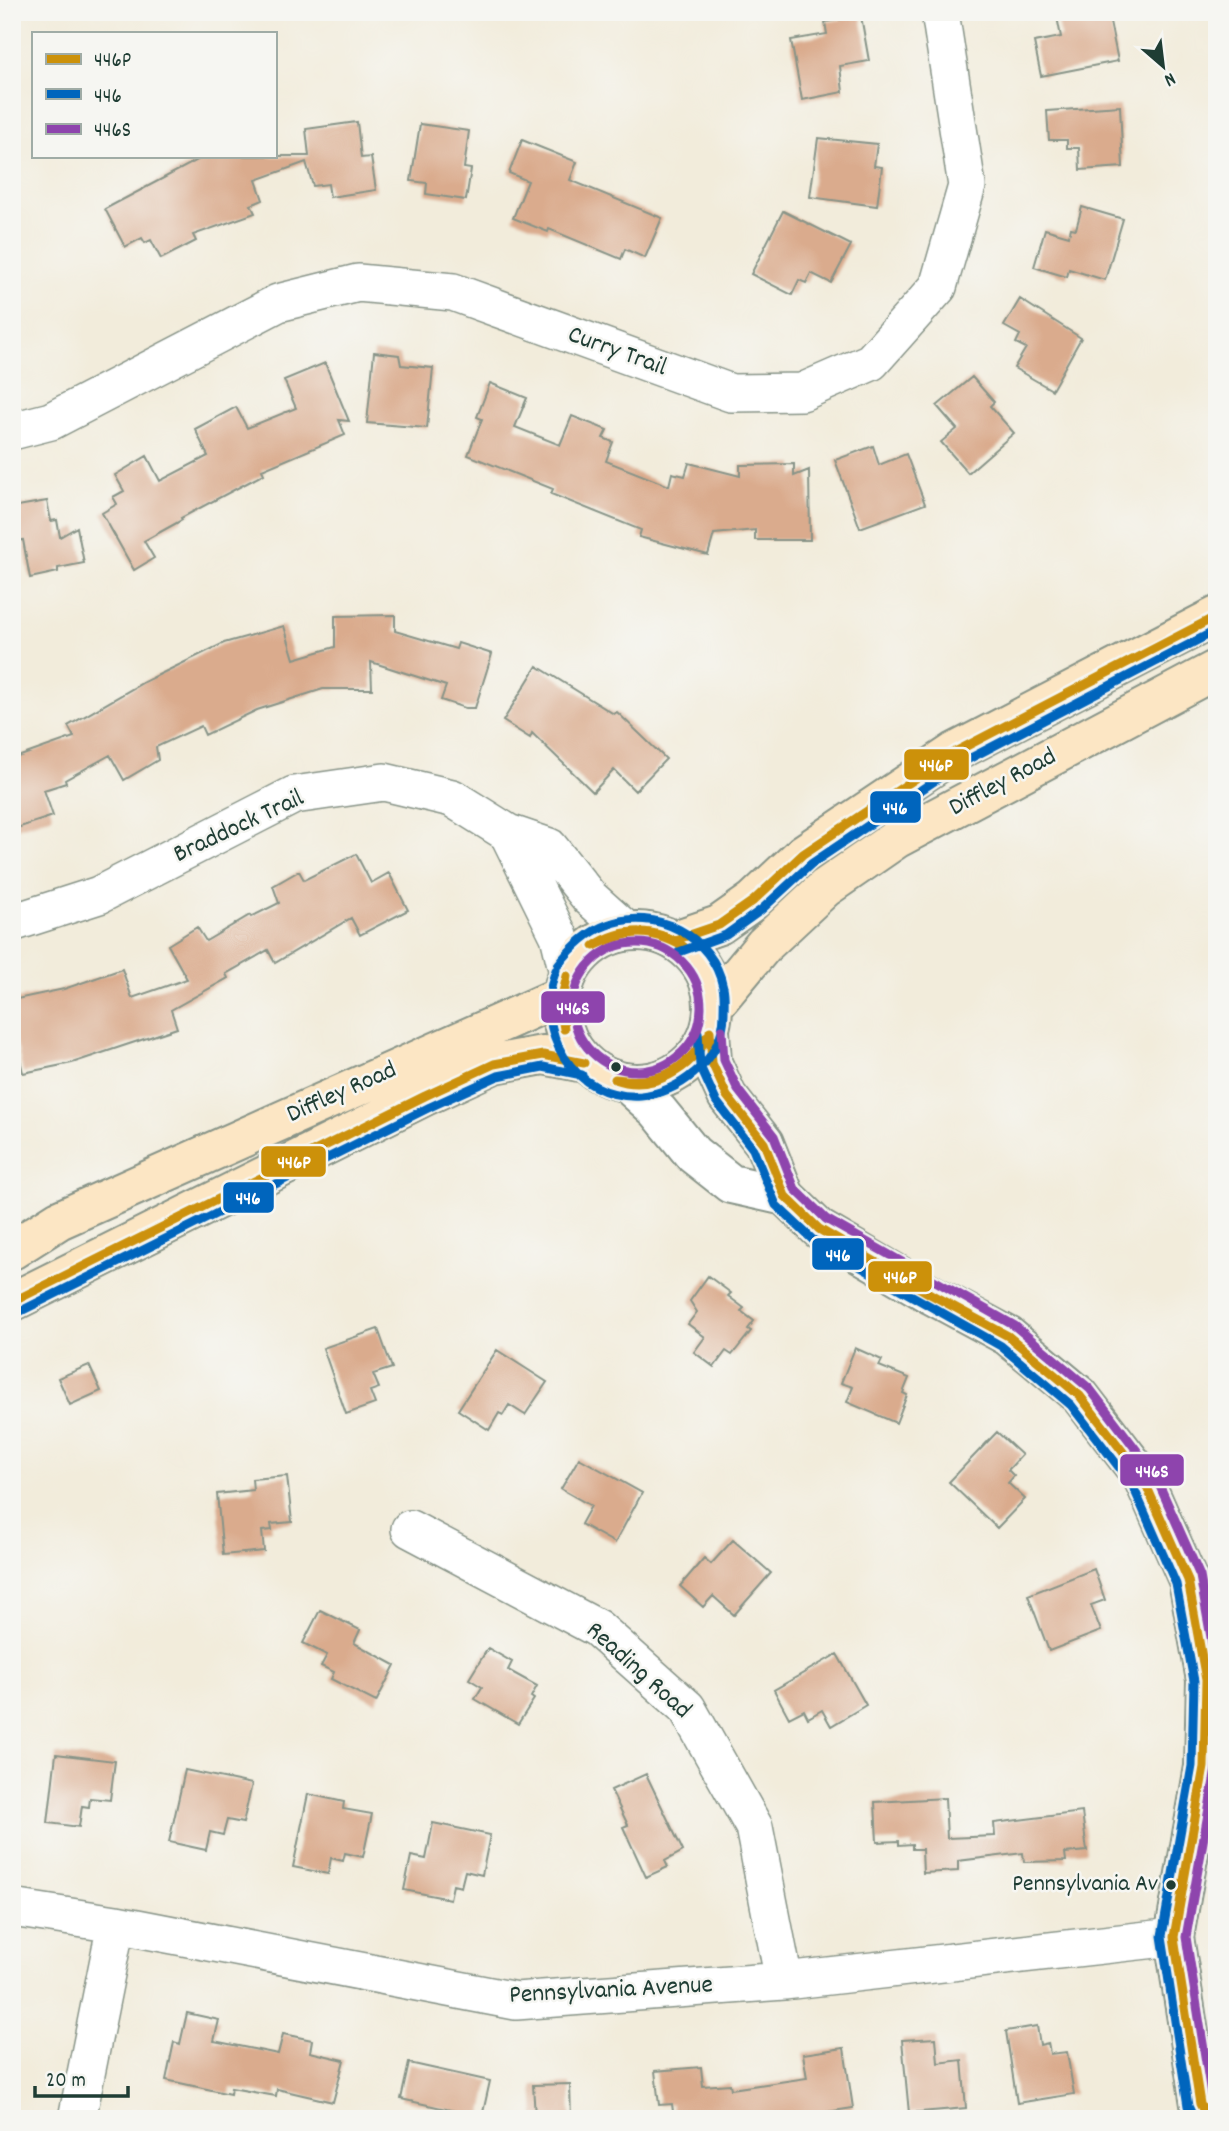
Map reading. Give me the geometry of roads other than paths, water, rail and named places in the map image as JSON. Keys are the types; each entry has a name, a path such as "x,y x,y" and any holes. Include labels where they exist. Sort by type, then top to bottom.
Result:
{"main road":[{"name":"Diffley Road","path":"674,940 719,925 753,901 803,854 955,752 1217,616"},
{"name":"Diffley Road","path":"712,1018 765,945 825,888 896,839 1217,669"},
{"path":"626,931 651,932 674,940 695,957 708,979 712,1018 698,1054 678,1072 654,1082 628,1084 604,1077 584,1063 569,1044 561,1020 565,984 583,953 603,938 626,931"},
{"name":"Diffley Road","path":"12,1250 59,1220 565,984"},
{"name":"Diffley Road","path":"12,1302 494,1063 543,1055 584,1063"}],"street":[{"name":"Curry Trail","path":"12,431 51,421 278,303 358,283 453,292 730,393 802,391 871,362 938,287 967,186 940,12"},
{"name":"Braddock Trail","path":"12,923 99,895 294,795 384,782 452,798 508,833 549,847 589,897 626,931"},
{"path":"508,833 559,936 565,984"},
{"path":"712,1018 712,1063 727,1096 764,1143 785,1196 819,1229 1008,1336 1080,1396 1143,1478 1188,1580 1206,1679 1204,1767 1174,1937 1200,2104 1208,2119"},
{"path":"628,1084 658,1111 693,1154 730,1184 785,1196"},
{"name":"Reading Road","path":"411,1529 597,1628 687,1708 754,1827 784,1981"},
{"name":"Pennsylvania Avenue","path":"12,1908 116,1924 516,2001 784,1981 1174,1937"},
{"path":"77,2119 116,1924"}],"place":[{"name":"Pennsylvania Av","path":"1171,1885"}]}
